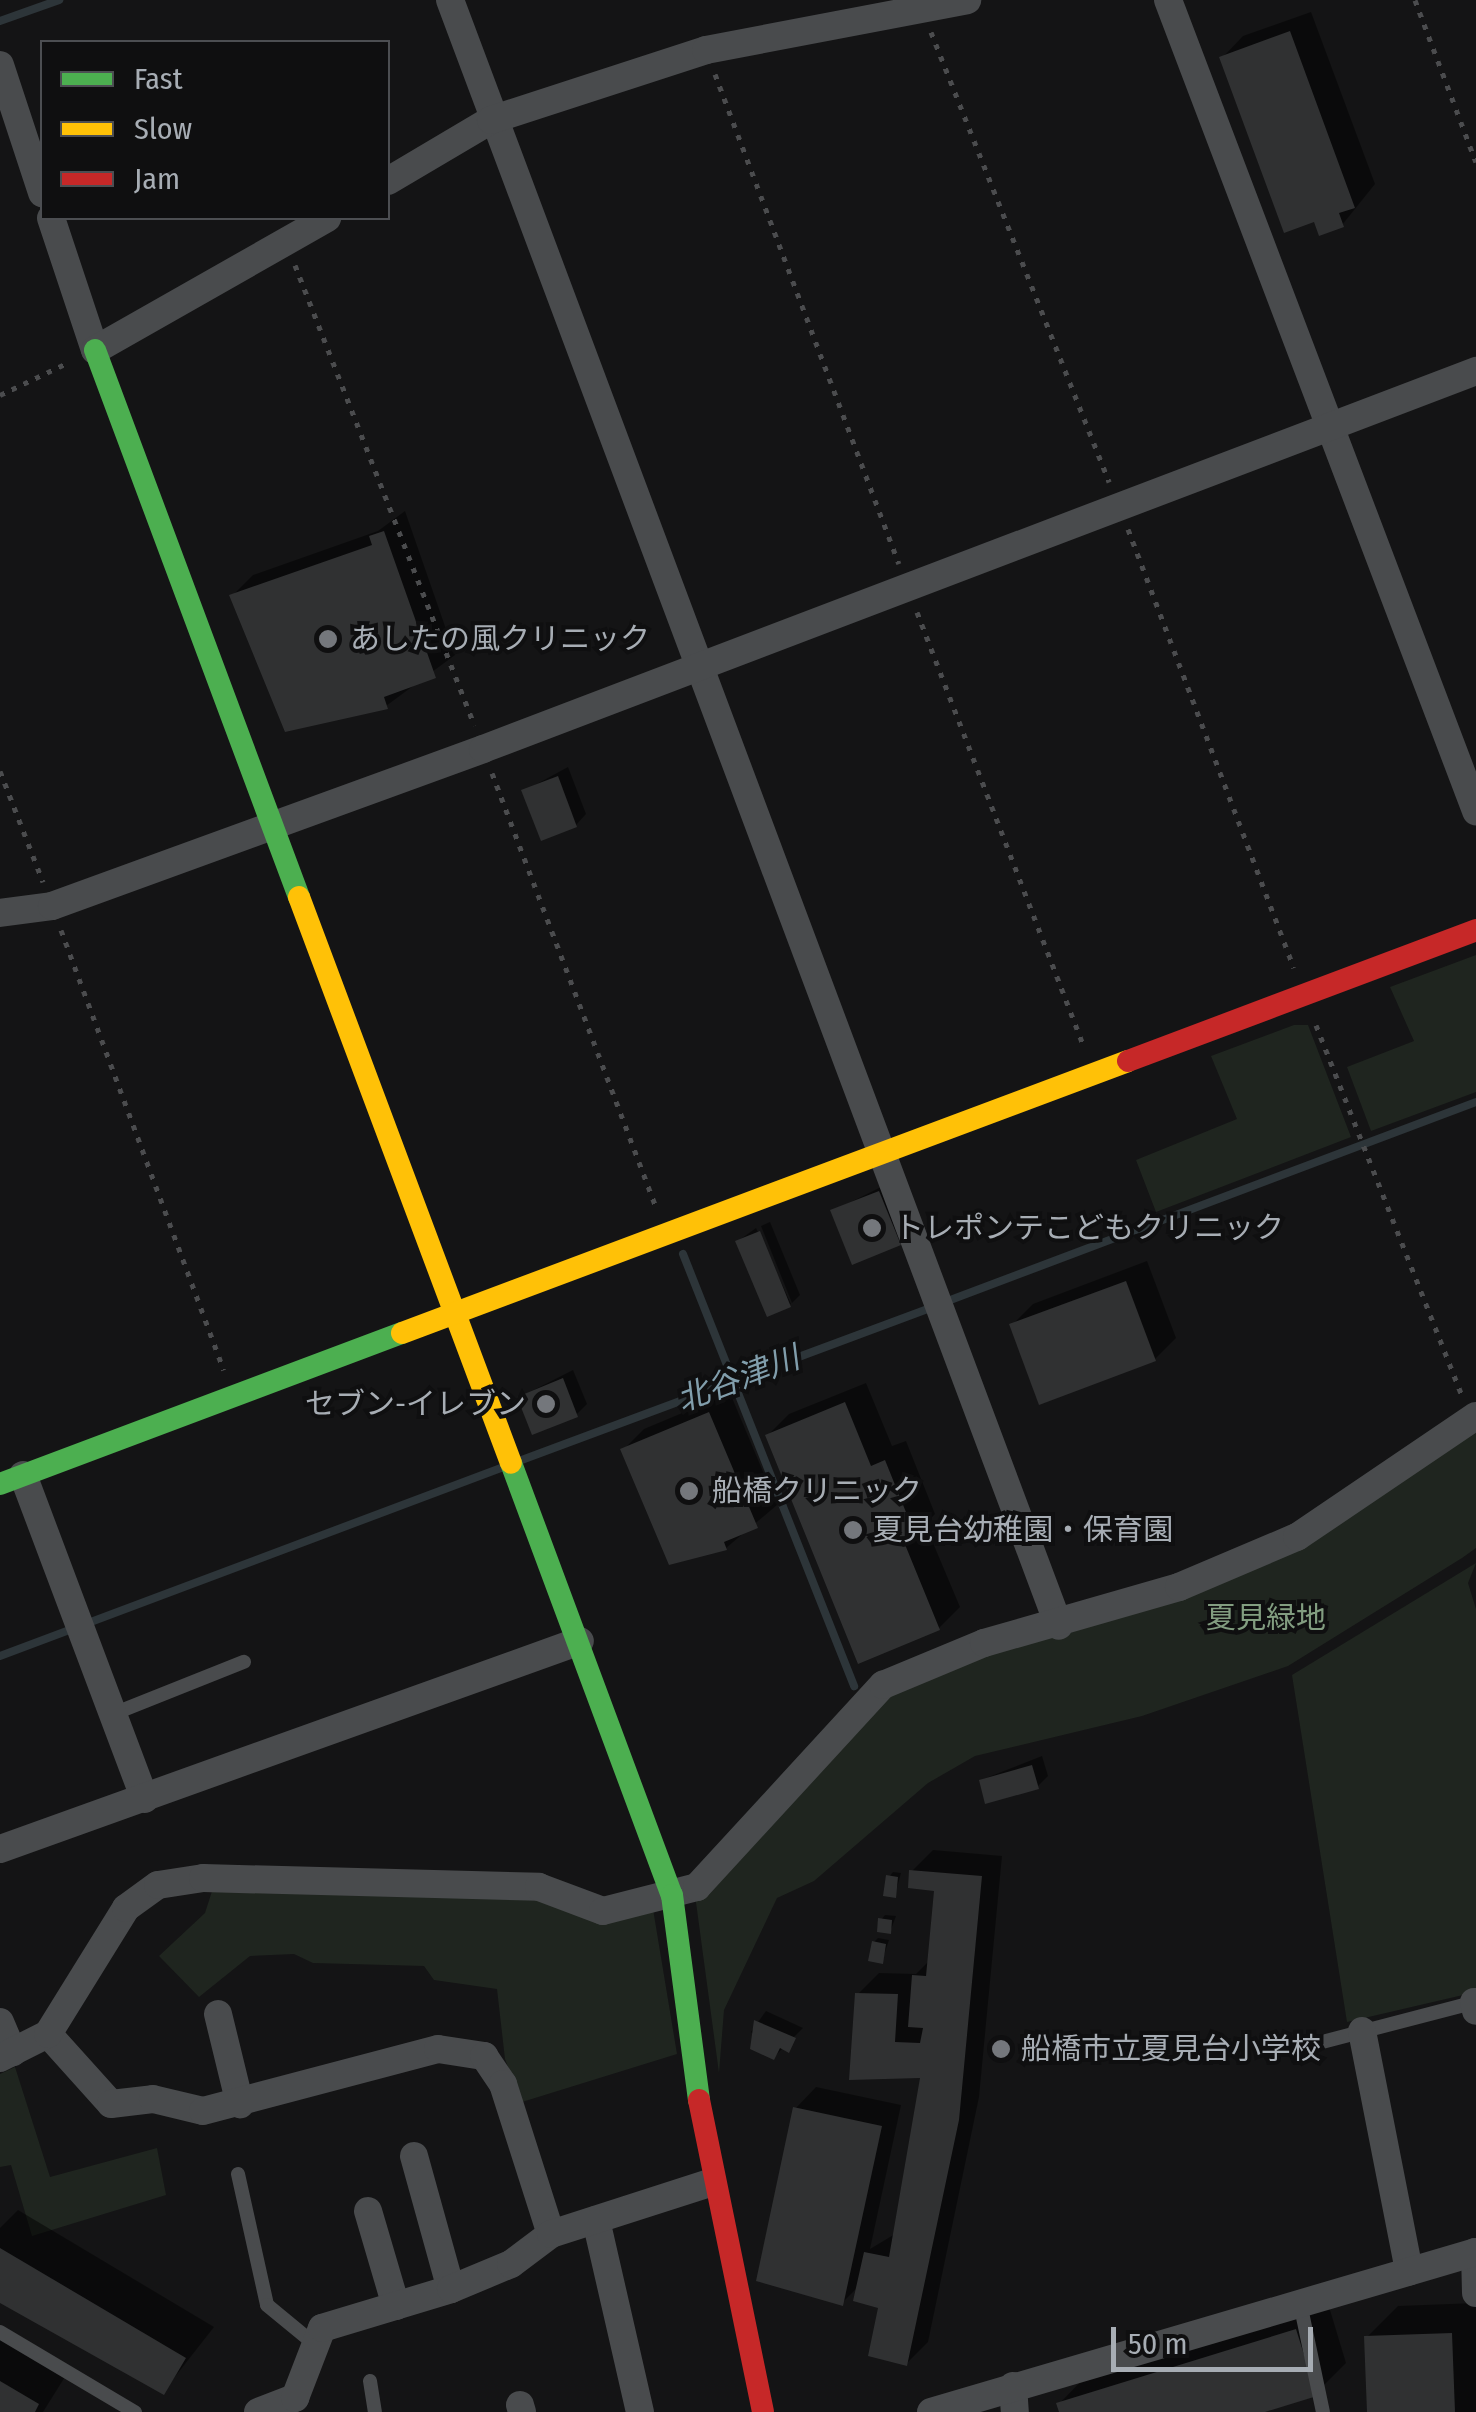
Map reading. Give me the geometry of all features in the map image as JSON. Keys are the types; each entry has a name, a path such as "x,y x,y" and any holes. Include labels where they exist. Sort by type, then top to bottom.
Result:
{"street":[{"path":"450,0 490,120 1059,1626"},
{"path":"390,180 490,120 706,50 921,5 967,0"},
{"path":"1168,0 1476,812"},
{"path":"0,65 40,186"},
{"path":"52,220 267,828 456,1313 672,1895 710,2183 763,2412"},
{"path":"95,350 324,220"},
{"path":"0,913 52,906 484,749 1476,371"},
{"path":"145,1799 80,1626 11,1479 1476,930"},
{"path":"0,2022 7,2055 48,2034 126,1908 158,1885 203,1878 539,1887 602,1911 672,1895 723,1865 883,1685 984,1643 1059,1626 1297,1537 1474,1418"},
{"path":"0,1849 580,1640"},
{"path":"218,2014 240,2104"},
{"path":"1362,2032 1409,2271"},
{"path":"48,2034 110,2104 240,2104 438,2049 484,2056 503,2084 552,2234"},
{"path":"414,2156 451,2289"},
{"path":"258,2412 295,2398 312,2342 322,2328 451,2289 511,2264 552,2234 710,2183"},
{"path":"368,2211 396,2306"},
{"path":"596,2220 640,2412"},
{"path":"931,2412 1014,2399 1300,2303 1475,2252 1476,2294"}],"lane":[{"path":"113,1714 244,1662"},
{"path":"1303,2047 1475,2005"},
{"path":"238,2174 266,2305 312,2342"},
{"path":"1300,2303 1323,2412"},
{"path":"0,2332 135,2412"},
{"path":"370,2381 375,2412"}],"path":[{"path":"1414,0 1476,162"},
{"path":"286,242 484,749 666,1233"},
{"path":"0,395 95,350"},
{"path":"0,771 232,1396"},
{"path":"1305,994 1474,1418"}],"green space":[{"path":"1476,955 1476,1092 1371,1131 1347,1067 1414,1041 1390,987"},
{"path":"1294,1025 1308,1025 1351,1137 1156,1212 1136,1160 1237,1119 1211,1056"},
{"name":"夏見緑地","path":"1476,1425 1476,1548 1462,1558 1288,1666 1142,1716 975,1756 928,1783 814,1881 777,1898 724,2010 719,2073 695,1895 885,1695 984,1655 1183,1596"},
{"path":"1476,1563 1468,1583 1476,1609 1476,1992 1347,2022 1292,1675"},
{"path":"213,1888 535,1896 653,1909 677,2054 522,2102 505,2059 497,1989 434,1980 424,1966 313,1963 294,1954 250,1956 199,1997 159,1956 205,1913"},
{"path":"15,2067 50,2177 157,2148 166,2195 32,2236 11,2165 0,2167 0,2074"}],"building":[{"path":"1290,31 1355,208 1339,213 1344,227 1319,236 1314,222 1284,233 1219,57"},
{"path":"384,531 436,678 384,697 388,709 285,732 229,595 372,545 369,536"},
{"path":"558,776 577,827 541,841 521,790"},
{"path":"879,1191 901,1245 852,1265 830,1210"},
{"path":"760,1231 791,1307 767,1317 735,1241"},
{"path":"1126,1281 1156,1361 1039,1405 1009,1324"},
{"path":"563,1378 578,1417 532,1435 517,1397"},
{"path":"845,1402 871,1466 885,1460 916,1537 904,1542 940,1630 858,1664 765,1435"},
{"path":"709,1412 758,1528 724,1542 727,1550 669,1565 620,1449"},
{"path":"1032,1765 1039,1789 985,1804 979,1780"},
{"path":"909,1870 982,1876 959,2120 907,2366 868,2356 878,2308 853,2301 864,2252 889,2257 920,2078 849,2080 855,1993 898,1994 895,2042 920,2043 923,2028 908,2027 912,1975 926,1976 934,1891 908,1888"},
{"path":"886,1875 898,1877 896,1898 883,1896"},
{"path":"878,1918 892,1920 891,1934 877,1932"},
{"path":"872,1941 886,1944 883,1964 868,1961"},
{"path":"754,2020 796,2038 789,2053 780,2048 774,2060 750,2049"},
{"path":"793,2107 882,2126 843,2306 756,2281"},
{"path":"0,2248 186,2358 164,2395 0,2303"},
{"path":"1296,2329 1317,2396 1265,2412 1059,2412 1056,2403"},
{"path":"1452,2333 1455,2412 1367,2412 1364,2336"},
{"path":"0,2381 39,2404 35,2412 0,2412"}],"waterway":[{"path":"0,21 59,0"},
{"name":"北谷津川","path":"945,1302 1476,1102"},
{"path":"683,1254 854,1686"},
{"name":"北谷津川","path":"519,1461 932,1307"},
{"name":"北谷津川","path":"0,1656 501,1468"}],"traffic: fast":[{"path":"95,350 299,897"},
{"path":"0,1484 402,1333"},
{"path":"511,1463 672,1895 699,2100"}],"traffic: slow":[{"path":"299,897 511,1463"},
{"path":"402,1333 1128,1061"}],"traffic: jam":[{"path":"1128,1061 1476,930"},
{"path":"699,2100 763,2412"}],"place":[{"name":"あしたの風クリニック","path":"328,639"},
{"name":"トレポンテこどもクリニック","path":"872,1228"},
{"name":"セブン-イレブン","path":"546,1404"},
{"name":"船橋クリニック","path":"689,1491"},
{"name":"夏見台幼稚園・保育園","path":"853,1530"},
{"name":"船橋市立夏見台小学校","path":"1001,2049"}]}
